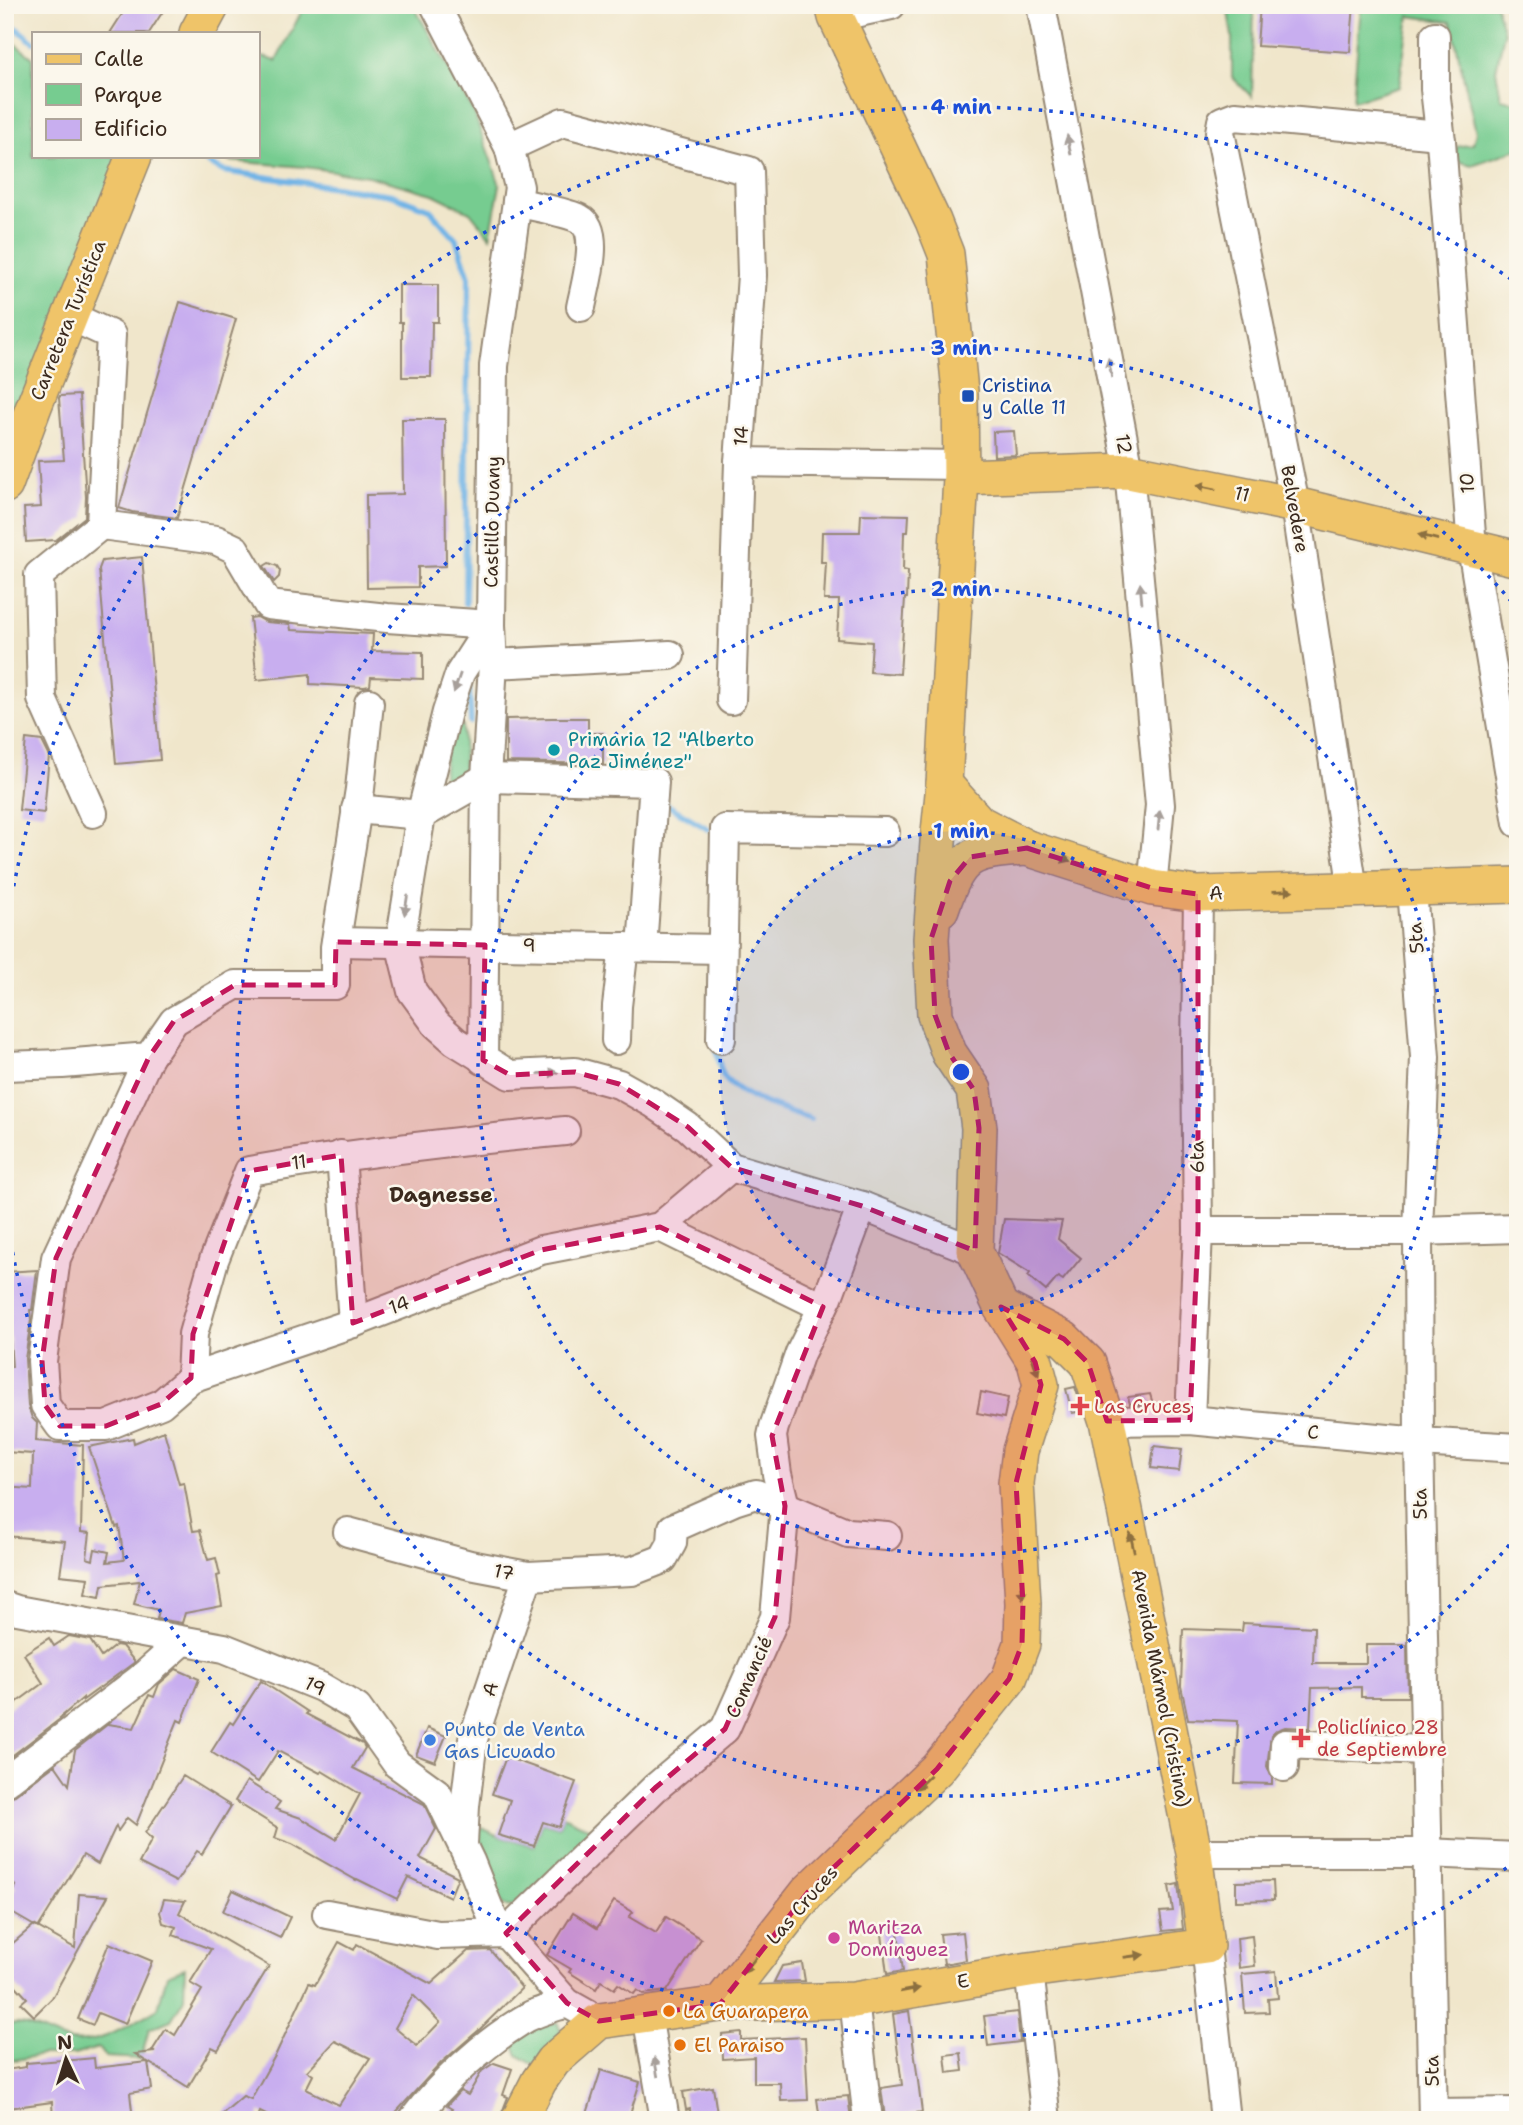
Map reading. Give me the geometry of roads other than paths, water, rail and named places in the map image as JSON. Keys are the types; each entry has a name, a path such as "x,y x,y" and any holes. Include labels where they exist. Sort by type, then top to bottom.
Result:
{"main road":[{"path":"198,32 212,5"},
{"path":"835,11 946,254 960,391 961,471 944,784 931,939 935,1015 949,1053 974,1090 978,1115 975,1251"},
{"name":"Carretera Turística","path":"5,485 133,158"},
{"name":"11","path":"961,471 1129,471 1295,505 1518,559"},
{"name":"A","path":"944,784 979,823 1027,848 1152,888 1198,894 1518,885"},
{"path":"931,939 950,881 970,857 993,850 1027,848"},
{"name":"Las Cruces","path":"720,2004 808,1892 937,1769 1010,1679 1021,1644 1023,1603 1016,1483 1020,1451 1041,1385 1035,1362 1002,1307 975,1251"},
{"name":"Avenida Mármol (Cristina)","path":"1002,1307 1064,1339 1088,1363 1107,1421 1194,1853 1206,1946"},
{"name":"E","path":"599,2021 720,2004 854,2000 1029,1970 1206,1946"},
{"path":"519,2120 552,2061 599,2021"}],"street":[{"name":"Castillo Duany","path":"435,5 509,147 519,187 494,366 491,625 493,664 486,778 484,1060"},
{"path":"835,11 891,5"},
{"name":"12","path":"1041,5 1129,471 1160,805 1152,888"},
{"name":"10","path":"1435,36 1435,89 1472,548 1518,823"},
{"name":"Belvedere","path":"1353,890 1295,505 1220,132 1222,121 1235,116 1429,134 1441,141"},
{"name":"14","path":"509,147 563,122 749,171 752,275 739,462 731,700"},
{"path":"517,202 580,219 589,228 592,242 581,307"},
{"path":"70,316 111,335 101,525"},
{"name":"11","path":"739,462 961,471"},
{"path":"93,813 42,699 39,575 101,525 227,543 235,549 268,605 387,618 491,625 460,673 447,712 421,815 400,943 412,991 436,1024 455,1041 510,1075 575,1072 619,1084 688,1127 731,1167 862,1206 975,1251"},
{"path":"493,664 670,655"},
{"path":"5,1066 149,1057 174,1020 235,985 335,985 336,942 369,703"},
{"path":"356,809 421,815 486,778 654,782 633,947 617,1006 616,1041"},
{"path":"720,1039 712,949 725,829 885,832"},
{"name":"5ta","path":"1412,889 1425,1057 1418,1231 1419,1441 1433,2117"},
{"name":"6ta","path":"1190,1420 1198,1231 1198,894"},
{"name":"9","path":"336,942 712,949"},
{"name":"14","path":"149,1057 56,1258 42,1362 45,1405 60,1426 106,1426 161,1404 191,1378 353,1323 541,1250 660,1227 731,1167"},
{"name":"11","path":"191,1378 193,1334 211,1272 250,1171 341,1155 565,1131"},
{"path":"341,1155 353,1323"},
{"name":"Comancié","path":"506,1933 656,1788 725,1729 775,1617 785,1506 777,1474 772,1436 774,1427 800,1353 823,1307 862,1206"},
{"path":"660,1227 823,1307"},
{"path":"1198,1231 1518,1228"},
{"name":"C","path":"1107,1421 1190,1420 1518,1448"},
{"name":"17","path":"348,1532 470,1565 528,1576 632,1572 663,1559 672,1543 673,1528 734,1501 756,1494 785,1506"},
{"path":"785,1506 848,1533 887,1536"},
{"name":"A","path":"463,1846 473,1739 528,1576"},
{"name":"19","path":"5,1606 224,1648 321,1687 357,1708 397,1764 437,1793 494,1919 506,1933"},
{"path":"5,1782 139,1680 183,1641"},
{"path":"1284,1767 1285,1744 1424,1750"},
{"path":"1194,1853 1426,1853 1518,1857"},
{"path":"327,1914 438,1936 506,1933 567,2003 599,2021"},
{"name":"Avenida Mármol (Cristina)","path":"1206,1946 1225,2120"},
{"path":"1029,1970 1046,2120"},
{"path":"854,2000 868,2120"},
{"path":"413,2120 472,2057 523,2019 567,2003"},
{"path":"647,2015 665,2120"},
{"path":"1433,2117 1518,2112"}],"waterway":[{"path":"5,19 32,41"},
{"path":"200,158 223,171 392,195 429,209 456,239 469,277 465,603"},
{"path":"469,686 471,722"},
{"path":"664,803 708,829"},
{"path":"716,1046 722,1073 737,1089 762,1102 811,1119"}],"place":[{"name":"Cristina y Calle 11","path":"968,396"},
{"name":"Primaria 12 \"Alberto Paz Jiménez\"","path":"554,750"},
{"name":"Las Cruces","path":"1080,1406"},
{"name":"Policlínico 28 de Septiembre","path":"1301,1738"},
{"name":"Punto de Venta Gas Licuado","path":"430,1740"},
{"name":"Maritza Domínguez","path":"834,1938"},
{"name":"La Guarapera","path":"669,2011"},
{"name":"El Paraiso","path":"680,2045"}],"district":[{"name":"Dagnesse","path":"441,1195"}]}
